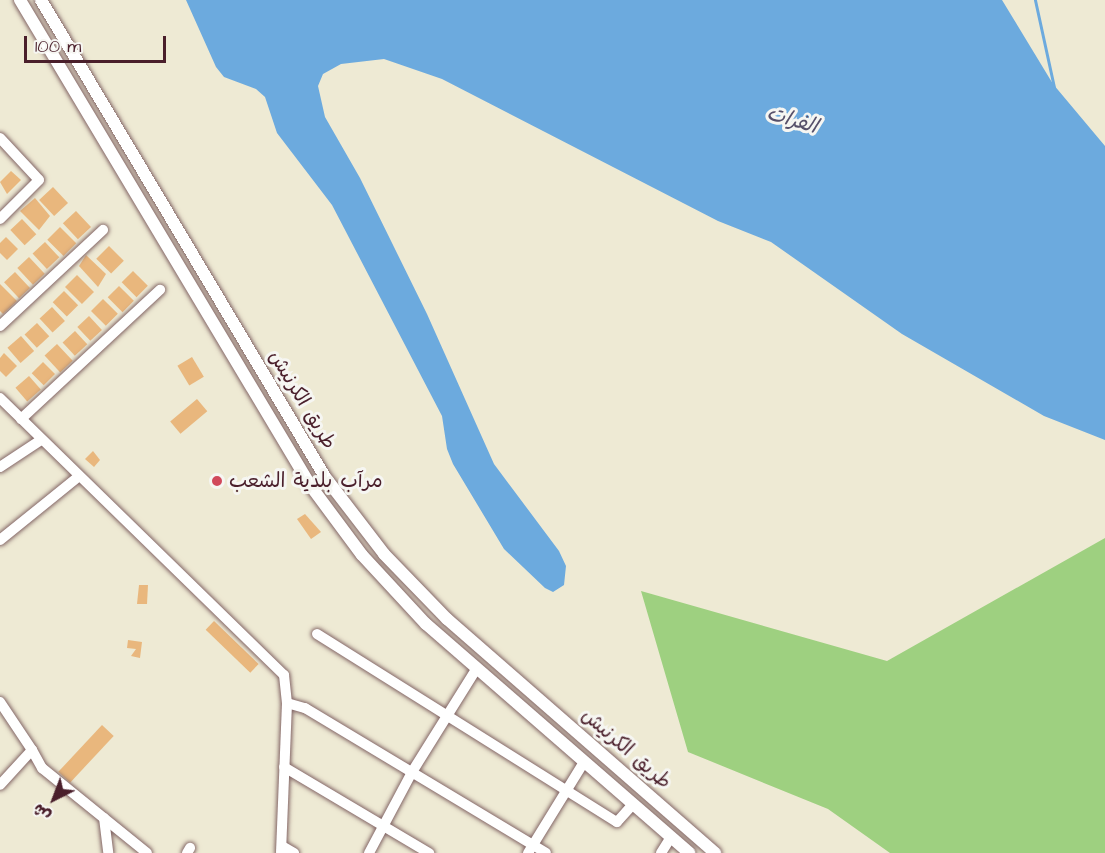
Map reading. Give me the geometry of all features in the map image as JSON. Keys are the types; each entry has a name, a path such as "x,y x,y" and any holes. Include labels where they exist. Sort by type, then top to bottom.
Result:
{"main road":[{"name":"طريق الكرنيش","path":"20,0 310,485 362,555 426,624 689,853"},
{"name":"طريق الكرنيش","path":"41,0 325,477 384,554 447,618 715,853"}],"street":[{"path":"0,138 39,180 0,219"},
{"path":"0,326 104,230"},
{"path":"21,420 160,290"},
{"path":"0,398 78,477 284,675 287,703 281,849 294,853"},
{"path":"0,467 41,440"},
{"path":"0,540 78,477"},
{"path":"317,634 446,718 617,822 633,804"},
{"path":"369,853 412,772 477,668"},
{"path":"0,702 42,768 147,853"},
{"path":"287,703 305,708 412,772 530,849 546,853"},
{"path":"0,784 32,750"},
{"path":"530,849 584,762"},
{"path":"284,767 429,853"},
{"path":"104,818 108,853"},
{"path":"661,853 671,837"}],"green space":[{"path":"1105,538 1105,853 890,853 828,809 688,752 641,591 887,661"}],"water":[{"name":"الفرات","path":"186,0 1002,0 1053,84 1105,146 1105,440 1044,416 902,334 771,242 718,221 442,79 384,59 341,64 323,74 318,86 325,117 360,178 427,314 494,464 559,551 566,566 564,585 553,592 545,588 504,549 453,464 447,449 442,416 332,205 277,133 265,97 256,89 224,77 216,67"}],"building":[{"path":"11,171 21,180 7,194 0,182"},
{"path":"53,187 68,203 54,216 39,200"},
{"path":"35,198 50,216 39,230 20,211"},
{"path":"76,211 91,227 78,239 63,223"},
{"path":"22,219 36,234 25,245 10,230"},
{"path":"60,227 76,243 64,256 47,240"},
{"path":"6,237 18,249 7,260 0,253 0,243"},
{"path":"45,242 59,257 47,269 33,254"},
{"path":"109,246 124,261 111,274 96,259"},
{"path":"86,255 106,274 98,287 79,266"},
{"path":"29,257 45,274 33,285 17,268"},
{"path":"133,271 148,286 137,297 122,282"},
{"path":"15,272 30,288 19,298 4,282"},
{"path":"77,275 94,292 82,304 65,287"},
{"path":"0,284 17,301 3,314 0,311"},
{"path":"119,286 134,301 123,312 108,297"},
{"path":"64,291 78,305 67,316 53,302"},
{"path":"103,299 118,314 106,326 91,311"},
{"path":"52,307 65,321 53,332 40,319"},
{"path":"89,316 102,330 90,341 77,327"},
{"path":"37,323 49,336 37,348 25,335"},
{"path":"75,331 87,344 75,356 63,343"},
{"path":"21,336 34,351 21,363 7,348"},
{"path":"57,344 73,361 60,372 45,356"},
{"path":"4,353 17,366 6,377 0,371 0,358"},
{"path":"192,357 204,377 189,385 177,366"},
{"path":"43,362 55,374 44,385 32,373"},
{"path":"29,376 41,390 27,401 15,388"},
{"path":"197,399 207,411 180,434 170,421"},
{"path":"93,451 100,460 94,467 85,459"},
{"path":"305,514 321,532 311,539 297,519"},
{"path":"139,585 148,585 147,604 137,604"},
{"path":"214,621 259,664 250,673 206,630"},
{"path":"128,640 142,642 140,658 131,656 136,649 127,648"},
{"path":"102,725 114,736 70,783 58,772"}],"waterway":[{"path":"1035,0 1054,87"}],"place":[{"name":"مرآب بلدية الشعب","path":"217,481"}]}
